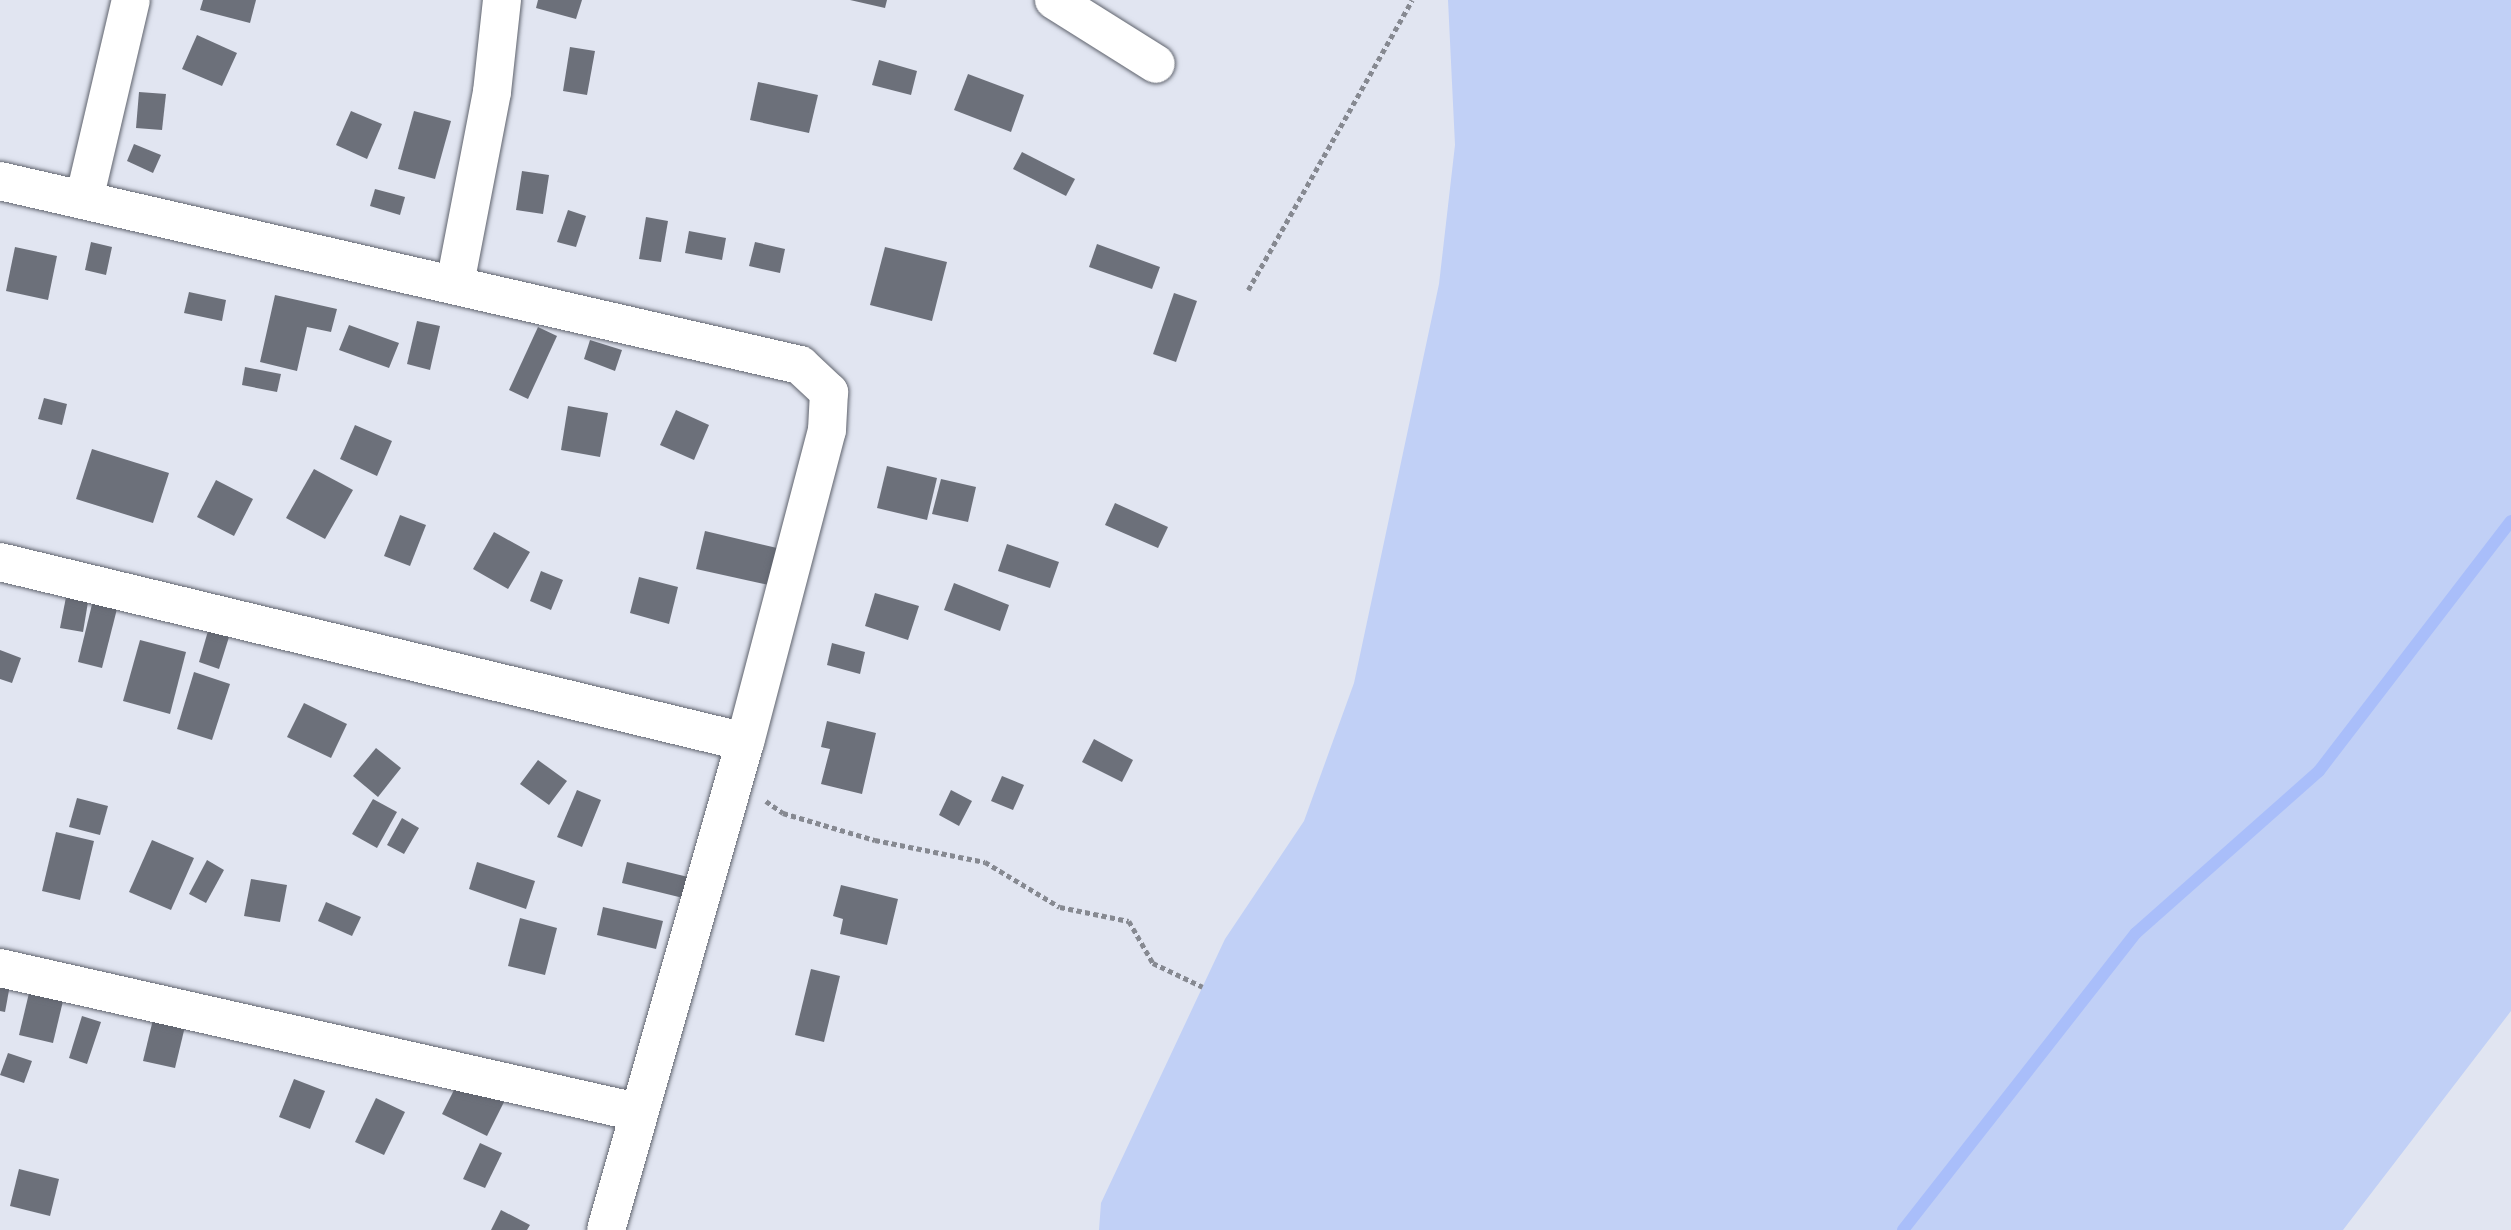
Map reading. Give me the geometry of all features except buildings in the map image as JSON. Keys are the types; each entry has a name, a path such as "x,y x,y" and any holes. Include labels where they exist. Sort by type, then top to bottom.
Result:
{"street":[{"path":"84,200 131,0"},
{"path":"455,284 492,92 502,0"},
{"path":"1054,0 1156,64"},
{"path":"0,181 800,365 829,392 827,430 745,742 637,1112 606,1230"},
{"path":"0,562 745,742"},
{"path":"0,968 637,1112"}],"path":[{"path":"1248,290 1412,0"},
{"path":"734,778 783,813 985,862 1060,907 1129,922 1153,963 1203,987"}],"shaded area":[{"path":"1448,0 2511,0 2511,1011 2343,1230 1099,1230 1101,1203 1225,939 1304,821 1354,683 1439,284 1455,145"}],"waterway":[{"path":"1903,1230 2136,933 2319,771 2511,521"}]}
